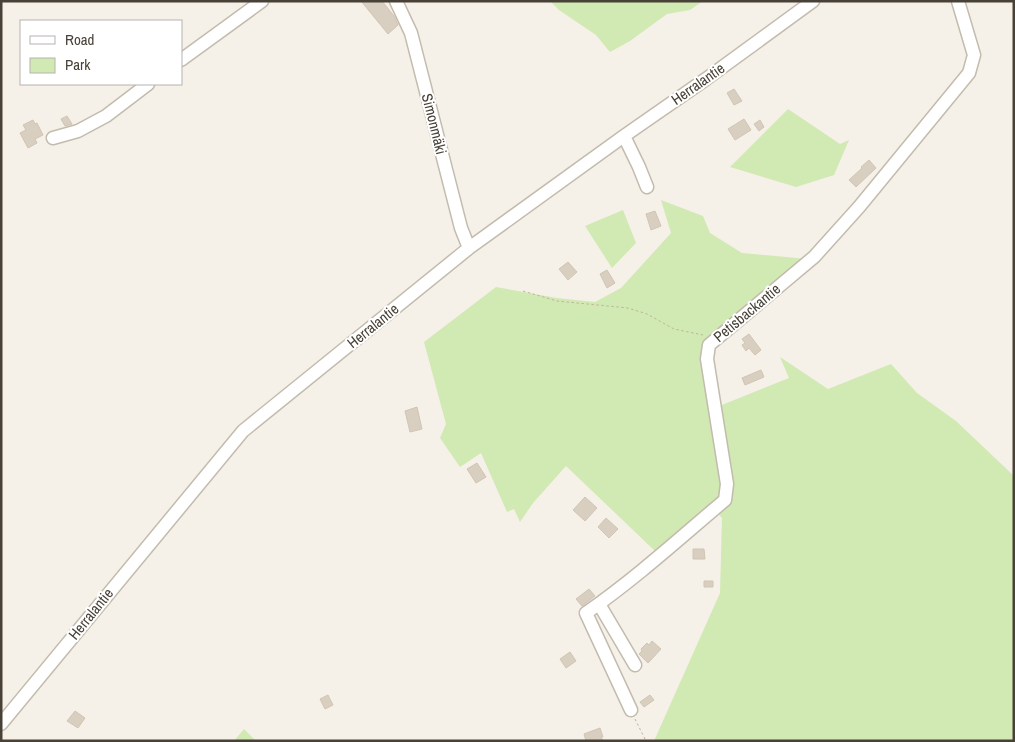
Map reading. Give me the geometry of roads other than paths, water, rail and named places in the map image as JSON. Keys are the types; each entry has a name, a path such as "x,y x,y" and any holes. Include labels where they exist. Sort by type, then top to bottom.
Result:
{"street":[{"path":"182,59 262,1"},
{"name":"Simonmäki","path":"396,1 411,33 461,228 469,248"},
{"name":"Herralantie","path":"1,724 243,431 469,248 813,1"},
{"name":"Petisbackantie","path":"631,710 586,613 725,500 727,484 707,359 709,346 814,257 859,207 970,73 974,55 958,1"},
{"path":"53,138 78,131 106,116 147,85"},
{"path":"624,136 647,188"},
{"path":"599,604 635,665"}]}
